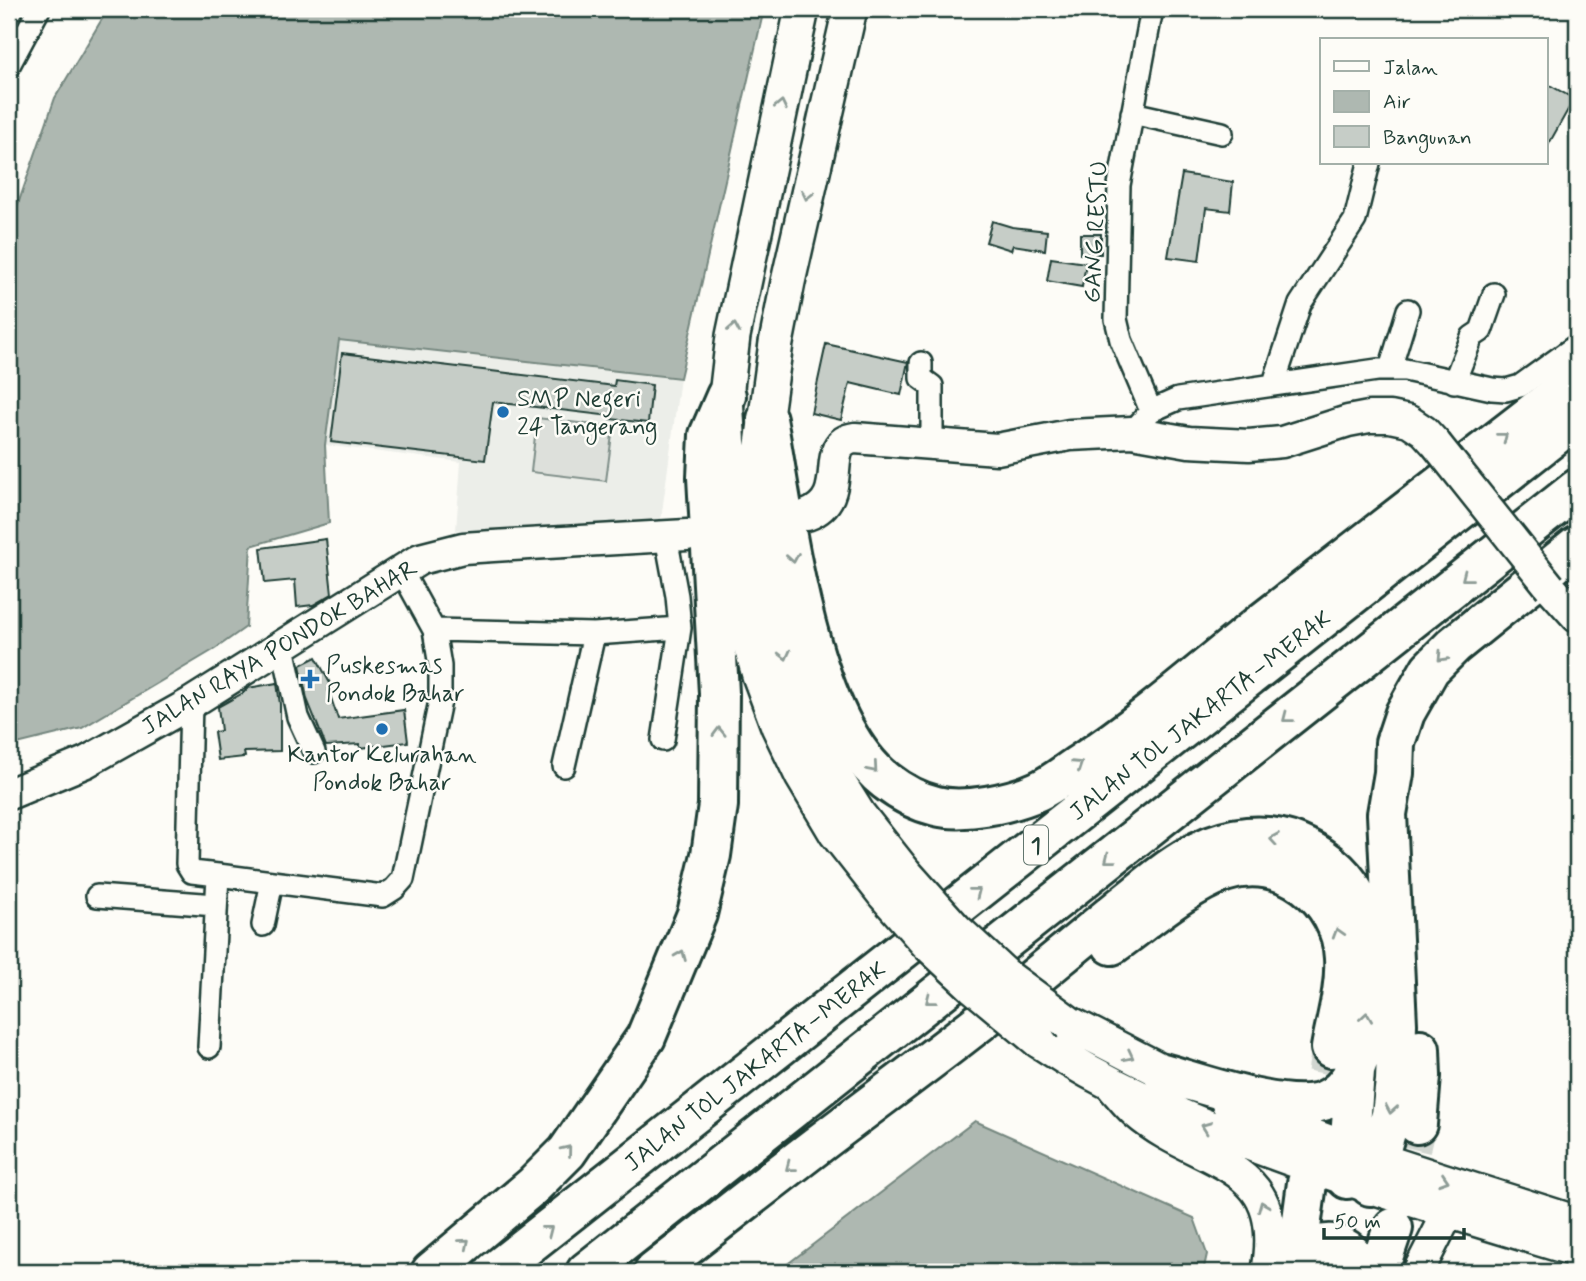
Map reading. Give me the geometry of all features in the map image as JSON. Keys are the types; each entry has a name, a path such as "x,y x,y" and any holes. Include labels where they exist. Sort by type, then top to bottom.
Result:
{"highway":[{"path":"767,419 809,636 827,692 842,723 860,753 884,780 901,791 937,807 976,808 1038,791 1125,734 1255,628 1577,379"},
{"path":"431,1272 534,1185 567,1152 646,1037 696,914 711,855 718,805 719,693 707,477 709,435 726,396"},
{"name":"JALAN TOL JAKARTA–MERAK","path":"494,1272 1577,418"},
{"path":"1255,628 1523,460"},
{"name":"1","path":"586,1272 1577,489"},
{"path":"1361,1169 1391,1115 1395,1082 1397,1024 1387,814 1394,773 1395,743 1405,713 1430,669 1454,645 1577,546"},
{"path":"1394,773 1408,814 1421,1076 1417,1124"},
{"path":"654,1272 844,1125 1059,982 1207,879 1249,867 1269,868 1287,873 1306,885 1332,915 1344,958 1343,1060 1337,1094 1326,1100 1303,1104 1262,1099 1163,1073"},
{"path":"1343,1060 1361,1169"},
{"path":"1296,1272 1307,1183"},
{"path":"1378,1272 1393,1228"},
{"path":"1296,1272 1306,1255 1320,1245 1342,1246 1359,1258 1363,1272"}],"main road":[{"path":"802,9 744,276 733,335 726,396 734,542 741,597 759,675 778,726 802,776 836,832 894,884 957,930 1007,977 1069,1023 1163,1073 1287,1128 1361,1169 1449,1211 1577,1250"},
{"path":"850,9 776,343 760,459 757,510 773,605 791,676 820,753 859,815 928,943 972,986 1039,1041 1109,1083 1180,1117 1361,1169 1577,1223"}],"street":[{"path":"9,65 39,9"},
{"name":"GANG RESTU","path":"1142,422 1116,319 1119,185 1152,9"},
{"path":"1132,113 1222,133"},
{"path":"1274,383 1300,304 1355,220 1369,164"},
{"path":"1454,382 1472,337 1481,331 1494,294"},
{"path":"1390,369 1408,310"},
{"path":"807,515 829,499 836,452 843,441 855,438 997,449 1142,422 1178,399 1274,383 1390,369 1506,390 1520,386 1577,345"},
{"path":"921,363 921,379 932,386 932,446"},
{"path":"1142,422 1189,442 1249,446 1282,442 1369,417 1409,421 1424,431 1436,444 1577,617"},
{"path":"663,740 680,628 676,536"},
{"name":"JALAN RAYA PONDOK BAHAR","path":"9,794 86,762 191,703 420,559 463,548 676,536"},
{"path":"191,703 187,864 192,872 383,895 394,889 402,879 440,701 440,666 434,630 401,570"},
{"path":"434,630 594,634 680,628"},
{"path":"564,766 594,634"},
{"path":"283,647 298,717 313,752"},
{"path":"209,1046 218,874"},
{"path":"262,925 272,882"},
{"path":"97,897 216,905"},
{"path":"1109,1083 1136,1113 1229,1166 1258,1192 1270,1223 1267,1272"},
{"path":"1418,1272 1449,1211"}],"shaded area":[{"name":"SMP Negeri 24 Tangerang","path":"339,340 680,378 660,527 456,530 461,462 325,445"},
{"path":"537,418 613,427 606,481 531,472"}],"water":[{"path":"108,9 764,9 680,378 339,340 325,445 329,523 251,546 246,627 215,649 82,728 9,746 9,230 55,98"},
{"path":"975,1121 1194,1218 1207,1254 1203,1272 777,1272"}],"building":[{"path":"1548,84 1574,99 1548,145"},
{"path":"1182,174 1233,182 1230,211 1206,208 1199,261 1168,257"},
{"path":"992,221 1012,227 1047,231 1045,250 1013,245 1011,250 986,242"},
{"path":"1080,234 1101,234 1101,254 1080,254"},
{"path":"1051,258 1086,263 1082,287 1047,281"},
{"path":"826,344 908,362 901,395 850,383 841,420 811,413"},
{"path":"342,353 614,386 615,380 652,385 648,423 493,402 485,460 331,442"},
{"path":"326,539 332,594 313,605 297,607 295,580 265,583 261,548"},
{"path":"316,657 332,687 328,689 338,719 404,710 408,742 360,748 360,744 326,746 307,699 300,665"},
{"path":"277,683 280,751 244,752 245,757 218,760 214,732 221,731 218,707 248,688"}],"tunnel":[{"path":"1316,1130 1331,1048"},
{"path":"1398,1204 1417,1124"}],"place":[{"name":"SMP Negeri 24 Tangerang","path":"503,412"},
{"name":"Puskesmas Pondok Bahar","path":"310,679"},
{"name":"Kantor Kelurahan Pondok Bahar","path":"382,729"}]}
